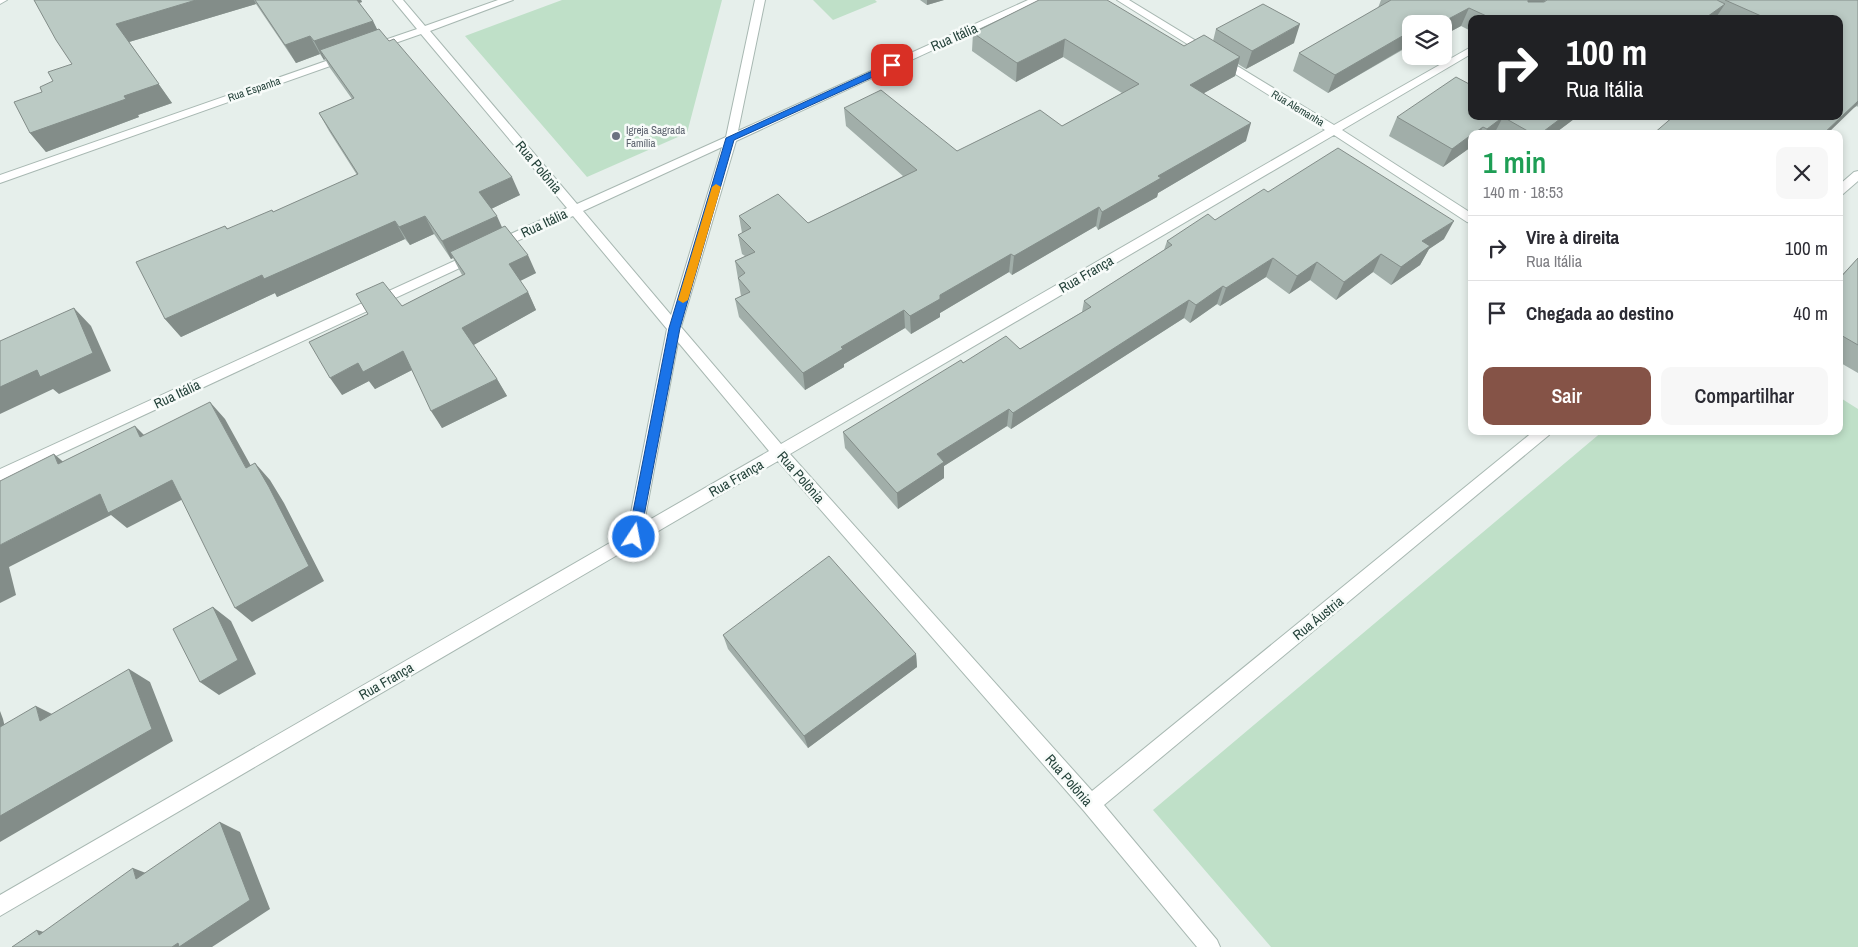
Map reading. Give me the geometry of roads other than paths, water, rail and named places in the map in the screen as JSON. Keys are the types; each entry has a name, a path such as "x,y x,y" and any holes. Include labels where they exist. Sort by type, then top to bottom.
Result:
{"street":[{"name":"Rua Polônia","path":"398,0 779,452 1091,804 1210,947"},
{"name":"Rua Espanha","path":"0,179 508,0"},
{"path":"634,537 674,328 730,138 760,0"},
{"name":"Rua Itália","path":"0,476 574,209 1036,0"},
{"name":"Rua Alemanha","path":"1122,0 1334,130 1468,217"},
{"name":"Rua França","path":"0,906 1468,52"},
{"path":"1843,188 1858,175"},
{"name":"Rua Áustria","path":"1091,804 1539,435"}],"place":[{"name":"Igreja Sagrada Família","path":"616,136"}]}
